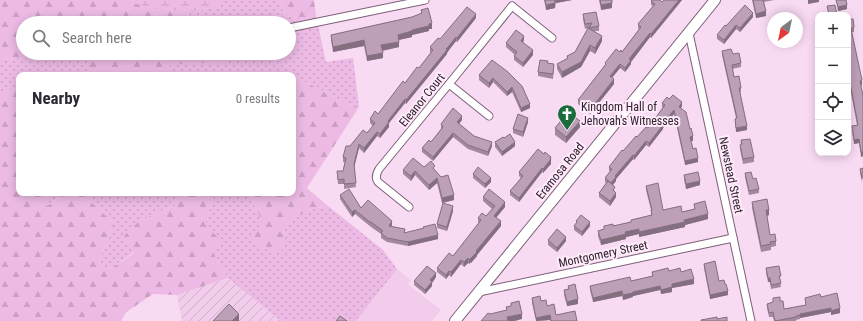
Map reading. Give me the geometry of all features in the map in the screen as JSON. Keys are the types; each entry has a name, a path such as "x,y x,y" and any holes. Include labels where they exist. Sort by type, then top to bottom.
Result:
{"main road":[{"name":"Eramosa Road","path":"455,321 715,0"}],"street":[{"path":"296,27 425,0"},
{"path":"511,3 552,38"},
{"name":"Eleanor Court","path":"409,207 376,180 376,175 379,169 449,84 511,3"},
{"name":"Newstead Street","path":"689,32 751,321"},
{"path":"449,84 489,116"},
{"name":"Montgomery Street","path":"478,292 733,238"}],"shaded area":[{"path":"397,269 411,280 408,284 441,310 432,321 356,321"},
{"path":"228,278 281,321 182,321 177,295"}],"green space":[{"path":"0,0 206,0 200,13 191,12 187,14 188,16 16,16 16,58 0,59"},
{"path":"128,0 223,0 217,6 200,11 159,10 133,3"},
{"path":"206,0 280,0 285,16 188,16"},
{"path":"280,0 314,0 316,16 305,19 296,18 296,16 285,16"},
{"path":"316,16 326,62 353,58 359,107 343,102 296,77 296,72 170,72 169,64 222,63 224,60 296,60 296,18 305,19"},
{"path":"0,59 90,60 90,71 16,72 16,89 0,92"},
{"path":"89,60 224,60 222,63 170,64 170,72 86,72 90,71"},
{"path":"296,77 343,102 359,107 307,188 328,206 308,210 292,220 285,228 285,246 281,251 272,253 266,249 256,247 252,239 262,221 251,196 296,196"},
{"path":"16,89 16,196 48,196 47,206 62,196 84,196 114,223 99,261 109,270 134,253 124,236 138,222 175,206 178,196 212,196 213,197 205,224 221,241 212,251 228,278 177,295 153,294 125,313 121,321 0,321 0,92"},
{"path":"48,196 61,196 46,206"},
{"path":"84,196 178,196 175,206 138,222 125,236 134,252 109,270 99,261 114,223"},
{"path":"212,196 251,196 262,221 256,247 266,249 284,238 285,228 292,220 308,210 328,206 383,250 397,269 356,321 281,321 228,278 212,251 205,224 213,197"}],"building":[{"path":"545,0 555,0 555,3 546,5"},
{"path":"600,0 612,0 612,3 601,5"},
{"path":"660,0 662,2 664,0 679,0 629,59 631,60 625,68 620,64 610,76 614,79 590,110 578,100 616,49 620,52 621,50 622,52 641,27 638,24 655,4 651,1"},
{"path":"753,0 763,0 766,11 756,14"},
{"path":"836,0 846,0 847,5 838,7"},
{"path":"745,5 753,13 740,28 736,25 724,40 717,35 725,25 726,26"},
{"path":"835,5 836,12 828,12 827,6"},
{"path":"467,7 476,14 406,100 405,99 380,134 377,132 364,148 359,144 354,164 356,183 344,184 344,179 338,180 337,171 343,171 346,158 343,157 346,146 350,146 363,130 367,133 375,123 370,119 375,111 378,114 403,81 405,83 417,67 419,68 433,50 430,47 438,38 440,39"},
{"path":"428,8 432,23 429,24 429,26 398,35 399,42 381,45 383,53 367,56 364,40 333,47 331,35 412,17 422,13 421,10"},
{"path":"596,12 599,26 589,28 592,23 585,24 583,14"},
{"path":"851,19 853,19 854,27 851,29"},
{"path":"588,28 602,36 595,48 590,45 581,62 562,72 557,64 575,52"},
{"path":"851,29 862,80 860,81 863,96 863,152 861,152 859,139 854,140 852,126 858,125 851,88"},
{"path":"516,30 524,36 521,41 533,50 523,63 514,56 517,52 506,43"},
{"path":"731,49 733,54 739,53 741,63 732,65 734,77 739,76 741,88 739,88 747,126 736,128 735,119 737,118 722,51"},
{"path":"492,60 508,72 522,86 530,104 521,108 512,87 507,92 493,78 489,83 479,75"},
{"path":"540,60 548,61 547,63 554,64 553,74 538,72"},
{"path":"673,95 682,102 679,107 686,112 693,136 690,137 693,149 696,148 698,158 685,161 674,110 649,143 646,141 615,176 616,177 611,183 605,178 612,169 609,167 622,150 623,151 636,136 637,137 646,127 648,128 665,105 662,103 667,97 669,99"},
{"path":"453,108 462,116 457,122 474,136 492,142 488,152 468,145 453,133 433,157 422,148 429,140 431,142 443,127 441,124"},
{"path":"568,112 580,121 566,137 555,128"},
{"path":"518,114 528,118 523,132 513,129"},
{"path":"510,134 515,142 502,152 495,142"},
{"path":"750,139 754,157 743,159 740,145 742,144 741,140"},
{"path":"538,149 544,154 545,152 551,157 551,159 543,169 542,168 519,198 510,191 523,176 519,172"},
{"path":"413,158 424,167 431,161 435,166 433,168 441,177 448,175 454,195 442,198 437,178 429,185 415,171 411,176 403,170"},
{"path":"478,167 491,178 485,184 473,174"},
{"path":"863,168 863,178 862,178 860,169"},
{"path":"698,172 700,181 686,184 684,175"},
{"path":"751,172 753,179 756,178 759,189 749,191 745,173"},
{"path":"608,181 615,187 613,190 616,193 610,201 599,193"},
{"path":"658,183 663,210 681,206 682,212 695,209 694,204 705,201 708,214 684,220 685,222 639,232 639,229 625,232 626,234 601,240 598,231 604,229 604,226 613,224 613,226 631,222 631,220 652,215 646,186"},
{"path":"349,189 361,208 368,200 392,221 389,226 405,229 404,233 435,224 438,235 408,242 387,238 381,233 383,231 355,210 352,212 340,195"},
{"path":"489,189 505,202 494,216 501,221 469,260 468,258 464,262 461,260 451,272 449,271 446,275 437,268 449,253 453,256 481,220 478,218 482,213 486,216 495,206 483,197"},
{"path":"767,199 769,210 766,210 770,235 775,234 776,241 770,242 771,244 761,246 752,202"},
{"path":"443,203 453,206 447,227 437,224"},
{"path":"581,215 590,222 582,232 574,226"},
{"path":"557,229 566,237 557,248 548,240"},
{"path":"715,261 719,281 724,280 728,291 710,295 704,264"},
{"path":"427,266 436,273 430,280 432,282 425,290 414,281"},
{"path":"779,266 781,283 771,285 766,268"},
{"path":"668,268 669,271 680,268 681,272 691,269 694,279 672,284 672,287 661,290 660,286 623,295 622,291 593,298 590,286 630,277 631,281 653,276 652,272"},
{"path":"575,284 578,299 567,302 564,290 569,289 568,286"},
{"path":"837,293 840,308 831,311 831,308 775,321 773,312 769,313 767,304 773,302 773,298 780,297 780,301 783,301 784,309 806,305 805,298 820,294 821,297"},
{"path":"540,296 541,301 546,300 547,306 554,304 556,315 575,311 577,321 551,321 550,315 536,318 532,298"},
{"path":"519,301 522,314 507,317 508,321 481,321 488,313 490,314 507,310 506,307 511,306 511,303"},
{"path":"229,304 239,314 232,321 213,321"},
{"path":"340,316 347,321 336,321"},
{"path":"717,317 717,319 727,317 727,321 701,321 701,320"}],"place":[{"name":"Kingdom Hall of Jehovah's Witnesses","path":"567,131"}]}
